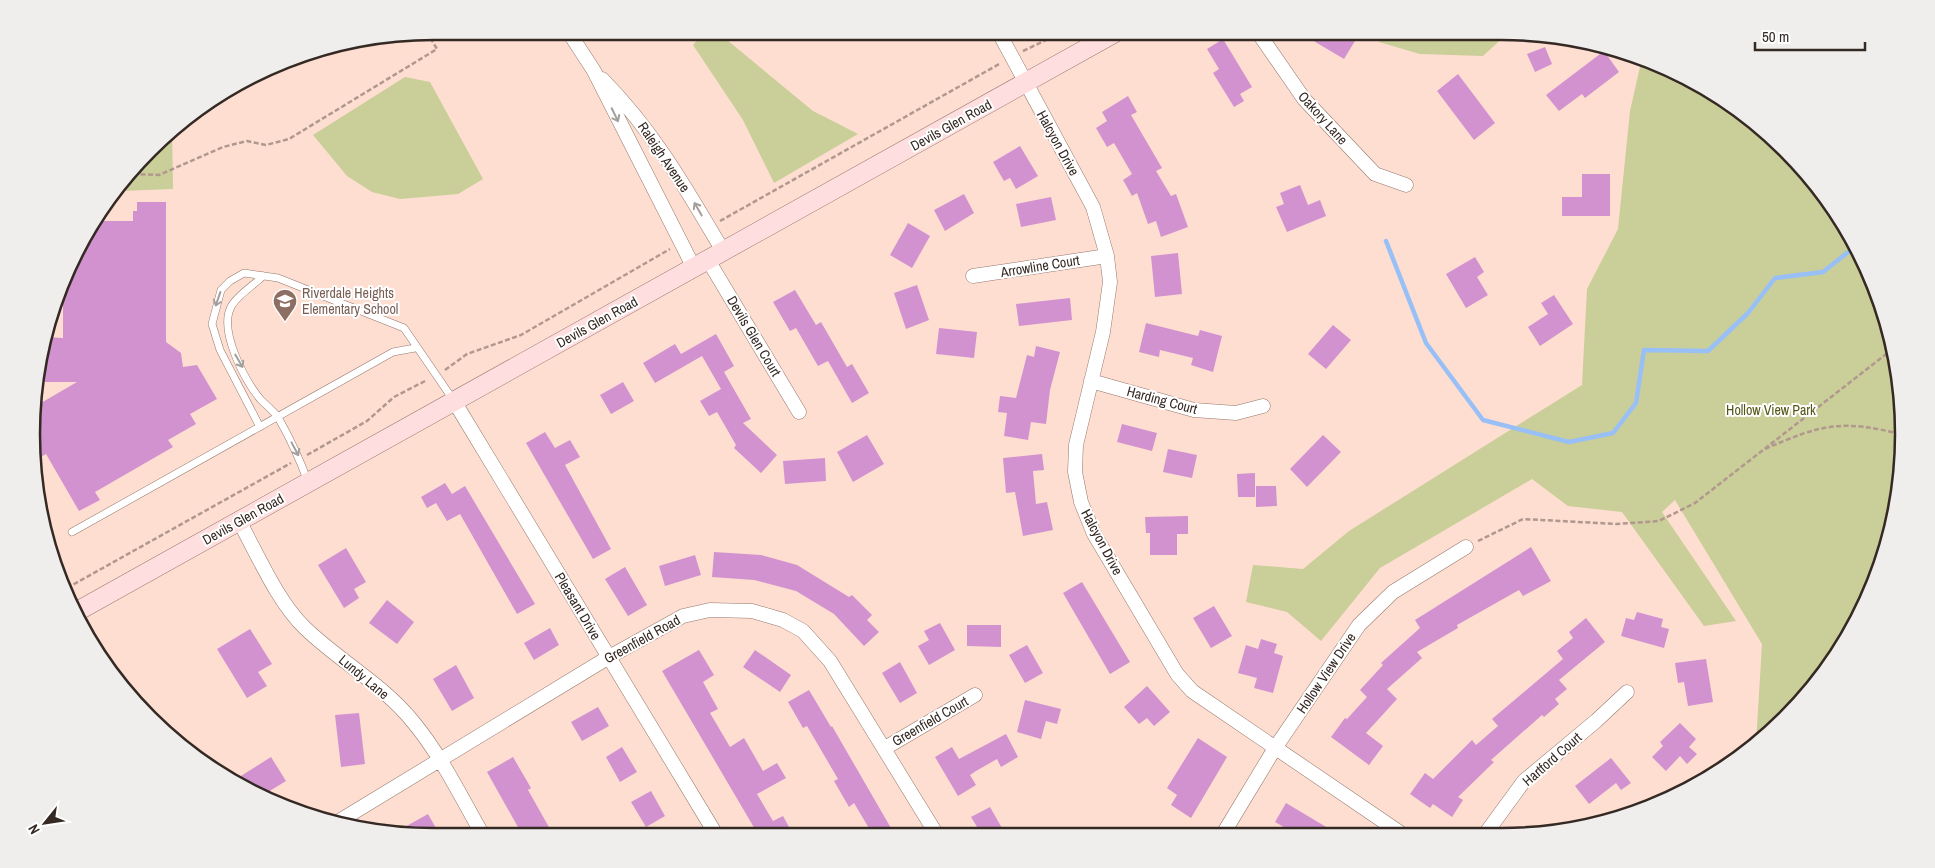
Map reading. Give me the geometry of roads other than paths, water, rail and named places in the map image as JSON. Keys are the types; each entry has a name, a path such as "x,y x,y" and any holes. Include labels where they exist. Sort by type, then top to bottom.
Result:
{"main road":[{"name":"Devils Glen Road","path":"81,609 1102,40"}],"street":[{"name":"Raleigh Avenue","path":"574,40 594,71 680,242 708,260"},
{"name":"Halcyon Drive","path":"1003,40 1093,207 1107,256 1110,282 1103,332 1076,445 1075,472 1081,502 1094,534 1178,674 1192,691 1393,828"},
{"name":"Oakory Lane","path":"1263,40 1304,99 1376,174 1406,186"},
{"name":"Raleigh Avenue","path":"594,71 632,110 672,164 708,226 708,260"},
{"name":"Arrowline Court","path":"973,276 1107,256"},
{"name":"Devils Glen Court","path":"708,260 799,412"},
{"name":"Harding Court","path":"1092,381 1194,410 1236,413 1263,406"},
{"name":"Pleasant Drive","path":"454,401 712,828"},
{"name":"Lundy Lane","path":"239,521 283,600 304,627 393,701 414,723 440,760 479,828"},
{"name":"Hollow View Drive","path":"1227,828 1275,748 1359,626 1393,592 1466,547"},
{"name":"Greenfield Road","path":"345,818 609,657 683,616 710,610 752,611 783,620 803,631 830,661 933,828"},
{"name":"Hartford Court","path":"1490,828 1524,781 1596,721 1627,692"},
{"name":"Greenfield Court","path":"885,748 975,695"}],"lane":[{"path":"260,427 220,350 212,324 221,290 230,281 244,273 278,278 404,328 454,401"},
{"path":"264,276 232,305 228,321 233,351 260,398 278,417 300,458 308,482"},
{"path":"72,532 393,352 416,348"}],"waterway":[{"path":"1386,241 1426,343 1483,420 1569,442 1613,433 1636,403 1644,350 1708,351 1748,313 1775,278 1823,272 1849,251"}],"place":[{"name":"Riverdale Heights Elementary School","path":"285,322"}],"park label":[{"name":"Hollow View Park","path":"1771,410"}]}
